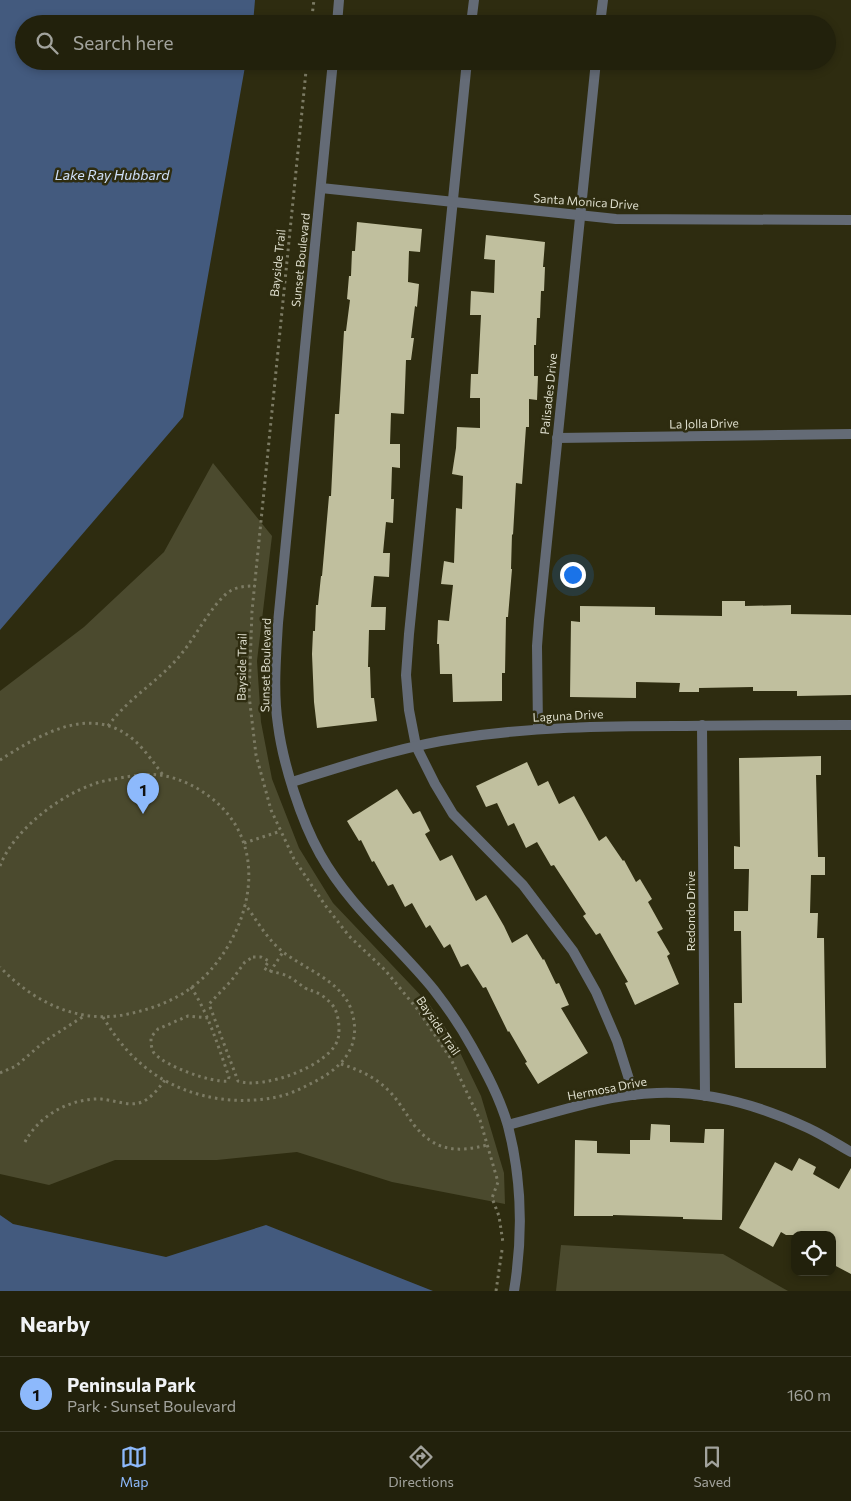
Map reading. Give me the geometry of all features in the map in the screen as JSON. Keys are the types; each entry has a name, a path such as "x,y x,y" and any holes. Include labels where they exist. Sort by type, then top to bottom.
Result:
{"street":[{"path":"338,15 339,0"},
{"path":"472,15 474,0"},
{"path":"601,15 603,0"},
{"name":"Sunset Boulevard","path":"332,70 278,623 275,691 278,726 284,756 304,820 320,853 336,880 358,908 434,990 450,1011 496,1094 508,1125 519,1187 519,1244 514,1291"},
{"path":"466,70 408,650 406,675 409,710 416,746 453,814 523,885 573,951 596,992 618,1041 634,1095"},
{"name":"Palisades Drive","path":"538,729 537,646 539,620 595,70"},
{"name":"Santa Monica Drive","path":"321,188 616,219 851,220"},
{"name":"La Jolla Drive","path":"557,438 851,434"},
{"name":"Laguna Drive","path":"292,782 416,746 459,738 538,729 622,726 851,725"},
{"name":"Redondo Drive","path":"702,726 705,1096"},
{"name":"Hermosa Drive","path":"508,1125 587,1104 634,1095 656,1093 705,1096 760,1109 785,1118 810,1129 851,1152"}],"path":[{"path":"312,15 314,0"},
{"name":"Bayside Trail","path":"306,70 252,611 249,695 256,755 271,810 294,859 325,906 349,936 385,970 418,1010 451,1059 480,1120 498,1182 492,1198 498,1216 503,1243 496,1291"},
{"path":"108,726 118,714 182,654 218,602 226,594 244,586 255,586"},
{"path":"0,760 28,742 51,731 82,723 95,723 108,726 132,738 164,776"},
{"path":"0,866 2,858 30,824 74,792 96,782 147,776 164,776 180,780 201,790 220,804 236,824 248,858 246,904 224,954 204,977 181,995 160,1006 121,1016 85,1016 65,1011 36,997 14,982 0,967"},
{"path":"244,843 281,831"},
{"path":"103,1017 112,1033 126,1051 138,1062 178,1087 201,1095 229,1100 273,1098 296,1091 320,1079 341,1064 349,1052 354,1031 354,1019 350,1006 342,993 283,952 272,942 246,904"},
{"path":"270,972 283,952"},
{"path":"253,957 269,960 264,968 270,972 283,974 330,1002 335,1009 338,1020 338,1040 323,1059 291,1075 243,1083 238,1081 209,1004 246,962 253,957"},
{"path":"191,987 208,1018 229,1077 228,1081 225,1082 201,1077 182,1070 155,1054 152,1050 151,1037 158,1029 188,1016 208,1018"},
{"path":"0,1072 16,1066 45,1041 85,1016"},
{"path":"341,1064 368,1075 385,1087 400,1104 414,1125 433,1143 452,1149 472,1149 487,1145"},
{"path":"25,1142 30,1132 37,1125 54,1112 72,1103 100,1099 130,1103 142,1102 153,1094 165,1080"}],"shaded area":[{"path":"213,463 272,536 257,661 261,722 272,779 299,848 333,903 429,1004 455,1042 481,1096 504,1173 505,1204 392,1182 297,1152 217,1160 115,1160 49,1185 0,1174 0,691 84,627 164,552"},
{"path":"561,1245 723,1254 788,1291 556,1291"}],"water":[{"name":"Lake Ray Hubbard","path":"0,0 255,0 254,15 15,15 15,70 244,70 183,417 0,630"},
{"path":"0,1215 13,1224 166,1257 266,1225 433,1291 0,1291"}],"building":[{"path":"357,222 422,229 420,252 409,251 408,282 419,284 411,338 414,338 411,360 406,360 404,414 391,413 390,444 400,444 400,468 392,467 391,499 394,499 393,523 386,522 383,553 390,553 389,577 374,576 371,607 386,607 385,630 369,630 368,667 370,667 371,698 374,698 377,721 317,728 312,654 313,631 315,631 316,605 318,605 322,576 329,496 331,496 335,414 339,414 344,331 346,331 350,300 347,299 349,276 351,276 352,251 355,251"},
{"path":"486,235 545,242 544,291 541,291 540,318 537,318 536,345 534,345 534,376 538,376 537,400 529,399 529,427 526,427 522,484 516,483 512,534 512,569 508,617 506,617 505,673 502,673 502,701 453,702 452,674 440,674 439,644 437,644 438,620 449,621 453,585 441,584 444,561 454,563 456,508 462,509 463,476 452,474 457,427 480,428 480,398 470,398 471,374 478,374 481,315 470,315 471,291 494,293 495,260 484,259"},
{"path":"722,601 745,601 745,606 791,605 791,614 851,615 851,695 797,696 797,691 753,691 753,687 699,688 699,692 679,692 680,683 636,682 636,698 570,697 571,621 580,622 580,606 655,607 655,615 722,616"},
{"path":"821,756 821,775 816,775 818,857 825,857 825,875 811,875 810,913 818,913 817,938 824,938 826,1068 735,1068 734,1003 742,1003 741,931 734,931 734,911 748,911 749,869 734,869 734,846 740,847 739,758"},
{"path":"527,762 538,786 548,781 559,804 574,796 599,841 606,836 624,860 636,882 640,879 652,899 648,902 663,929 657,932 670,954 667,956 679,984 635,1005 625,983 628,982 600,933 596,935 583,916 586,914 554,865 551,866 537,842 526,848 514,823 508,826 497,803 486,807 476,786"},
{"path":"397,789 413,814 420,811 430,831 425,834 440,861 452,855 476,901 486,895 512,943 527,934 544,959 556,984 559,983 569,1005 561,1008 588,1053 538,1084 508,1032 486,987 483,988 468,964 461,967 450,944 444,948 430,925 426,928 412,903 405,907 393,884 388,886 374,861 372,862 361,840 359,841 347,821"},
{"path":"651,1124 670,1125 670,1142 704,1143 705,1129 724,1129 722,1220 613,1215 574,1216 575,1140 597,1141 597,1153 630,1154 630,1140 650,1140"},
{"path":"799,1158 816,1167 813,1174 839,1189 851,1168 851,1274 836,1266 836,1231 791,1231 791,1235 781,1232 773,1247 739,1228 775,1162 792,1171"}],"place":[{"name":"Peninsula Park","path":"143,814"}]}
